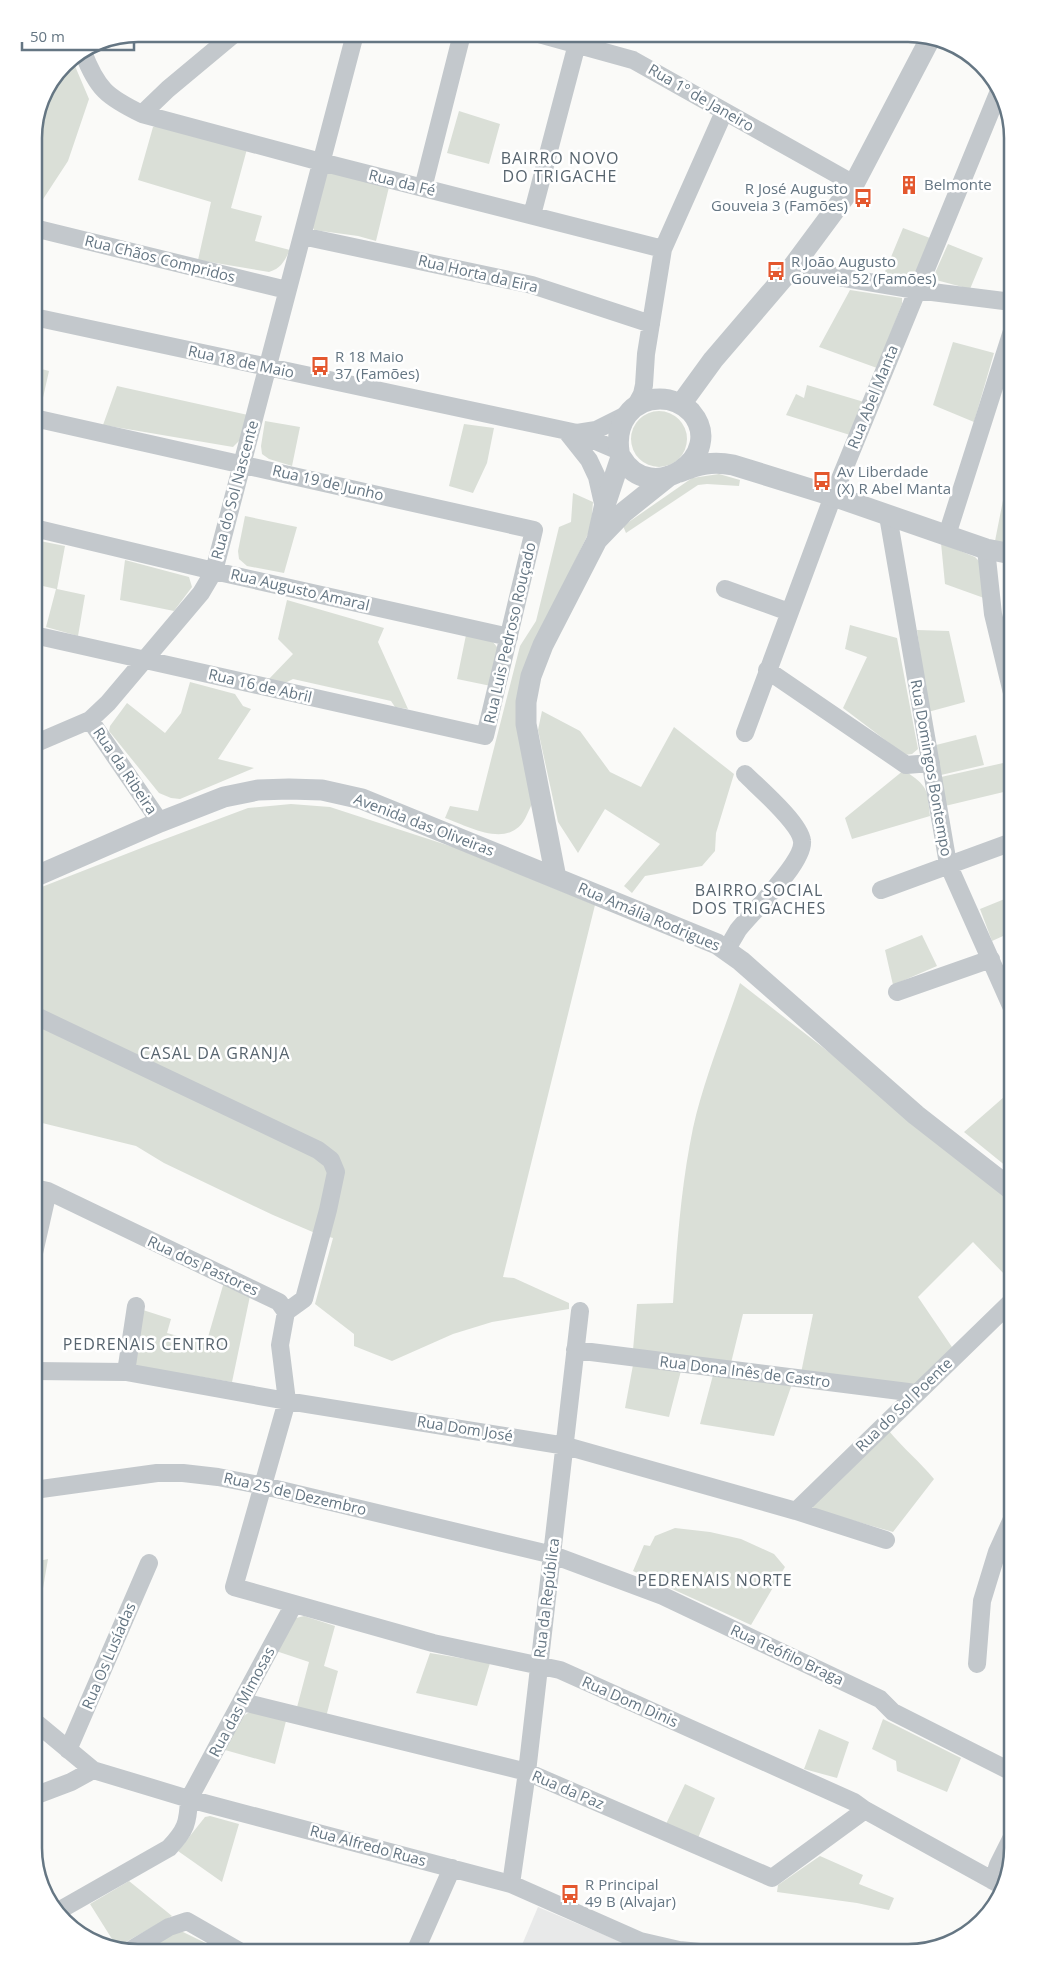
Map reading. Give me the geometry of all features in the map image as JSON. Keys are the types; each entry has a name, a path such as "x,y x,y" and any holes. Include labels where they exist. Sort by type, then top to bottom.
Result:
{"street":[{"path":"142,114 168,89 223,43"},
{"name":"Rua do Sol Nascente","path":"43,740 90,720 108,703 201,593 214,571 353,43"},
{"path":"423,188 460,43"},
{"name":"Rua 1º de Janeiro","path":"574,43 634,60 854,184"},
{"path":"532,215 578,44"},
{"path":"681,404 712,360 791,269 854,184 927,44"},
{"name":"Rua da Fé","path":"86,59 101,88 118,103 142,114 321,162 663,249"},
{"name":"Rua Abel Manta","path":"745,733 833,496 995,99"},
{"path":"556,878 526,724 526,702 531,676 543,645 597,540 604,508 620,454 619,431 644,385 646,354 663,249 724,112"},
{"name":"Rua Chãos Compridos","path":"43,230 287,290"},
{"name":"Rua Horta da Eira","path":"302,236 532,285 651,324"},
{"path":"791,269 916,290 1004,301"},
{"name":"Rua 18 de Maio","path":"43,319 572,432 620,454"},
{"path":"947,535 1004,356"},
{"path":"631,410 653,399 663,399 681,404 689,410 710,443 723,458 733,465"},
{"name":"Rua 18 de Maio","path":"572,432 596,430 631,410"},
{"name":"Rua 19 de Junho","path":"43,420 534,530"},
{"path":"597,540 624,512 694,458 699,448 699,426"},
{"path":"572,432 597,477 604,508"},
{"path":"620,454 629,468 645,478 675,474 706,463 721,462 733,465 833,496 986,548 1004,552"},
{"name":"Rua Domingos Bontempo","path":"888,516 948,864 1004,989"},
{"name":"Rua Augusto Amaral","path":"43,530 214,571 509,637"},
{"name":"Rua Luis Pedroso Rouçado","path":"486,736 534,530"},
{"path":"986,548 993,614 1004,660"},
{"path":"725,589 789,612"},
{"name":"Rua 16 de Abril","path":"43,637 486,736"},
{"path":"767,670 906,765 931,763"},
{"name":"Rua da Ribeira","path":"90,720 160,822"},
{"path":"726,950 739,930 782,880 801,852 802,841 796,826 746,774"},
{"name":"Avenida das Oliveiras","path":"43,873 160,822 224,797 258,790 289,788 322,790 362,799 556,878"},
{"path":"881,890 1004,845"},
{"name":"Rua Amália Rodrigues","path":"556,878 707,940 726,950 916,1115 1004,1184"},
{"path":"897,992 991,959"},
{"path":"42,1019 318,1150 330,1160 336,1172 328,1210 304,1299 286,1312 280,1344 287,1401 264,1486"},
{"name":"Rua dos Pastores","path":"42,1191 279,1302 286,1312"},
{"path":"126,1372 136,1306"},
{"name":"Rua do Sol Poente","path":"796,1511 1004,1309"},
{"name":"Rua da República","path":"511,1884 527,1772 566,1446 580,1311"},
{"name":"Rua Dona Inês de Castro","path":"575,1350 916,1394"},
{"name":"Rua Dom José","path":"42,1371 126,1372 287,1401 566,1446 796,1511 886,1540"},
{"name":"Rua 25 de Dezembro","path":"42,1489 157,1473 183,1473 218,1477 264,1486 553,1555"},
{"name":"Rua Dom Dinis","path":"264,1486 234,1587 433,1643 507,1655 560,1670 854,1802 865,1810 996,1883"},
{"path":"977,1664 982,1601 997,1552 1004,1536"},
{"name":"Rua Teófilo Braga","path":"553,1555 663,1596 880,1699 893,1712 1004,1768"},
{"name":"Rua Os Lusíadas","path":"68,1750 149,1563"},
{"name":"Rua das Mimosas","path":"189,1799 243,1702 294,1604"},
{"name":"Rua da Paz","path":"243,1702 527,1772 772,1878 865,1810"},
{"path":"42,1728 93,1770 71,1782 42,1793"},
{"name":"Rua Alfredo Ruas","path":"93,1770 189,1799 511,1884 640,1941 652,1944"},
{"path":"64,1908 169,1848 179,1837 188,1820 189,1799"},
{"path":"997,1881 998,1866 1003,1855"},
{"path":"419,1943 452,1868"},
{"path":"142,1943 169,1927 187,1921 226,1943"}],"shaded area":[{"path":"75,66 89,99 68,161 43,199 43,126 52,96 62,80"},
{"path":"459,111 500,124 489,164 447,153"},
{"path":"158,125 247,149 231,208 262,216 255,241 290,250 280,266 269,272 198,260 211,202 138,180 153,127"},
{"path":"330,172 389,187 376,241 358,236 314,230 312,226 325,174"},
{"path":"903,228 930,238 916,272 911,275 884,274"},
{"path":"948,244 983,258 970,289 936,280 935,273"},
{"path":"850,290 902,298 902,304 877,368 819,347"},
{"path":"953,342 994,353 974,422 933,405"},
{"path":"43,369 49,371 43,398"},
{"path":"807,385 864,402 850,435 786,415 796,394 804,398"},
{"path":"117,386 248,415 241,439 233,447 103,425"},
{"path":"659,411 670,413 679,419 685,428 687,439 685,450 679,459 670,465 659,467 648,465 639,459 633,450 631,439 633,428 639,419 648,413"},
{"path":"265,421 300,427 292,466 269,459 262,454 261,446"},
{"path":"464,424 494,428 487,463 473,493 449,486"},
{"path":"719,474 740,480 739,486 698,485 626,533 623,526 692,478"},
{"path":"573,493 593,502 591,528 528,658 531,806 519,827 508,833 490,834 445,818 450,806 478,811 520,646 536,621 559,527 571,522"},
{"path":"1004,495 1004,544 995,541"},
{"path":"245,516 297,527 284,573 247,566 239,559 238,551"},
{"path":"43,542 65,546 57,589 85,595 78,636 46,627 56,589 43,586"},
{"path":"941,543 975,557 980,562 984,598 945,584"},
{"path":"125,560 189,577 192,587 174,611 120,600"},
{"path":"287,600 384,628 378,642 408,709 395,707 391,701 293,679 283,684 268,680 293,654 278,639"},
{"path":"850,625 897,638 918,749 912,754 905,755 843,708 867,657 845,649"},
{"path":"917,630 949,631 965,702 928,712"},
{"path":"466,635 493,642 501,652 491,686 457,679"},
{"path":"190,682 235,694 243,706 251,709 218,759 254,768 180,799 171,798 159,793 109,731 110,726 127,703 165,733 181,713"},
{"path":"542,711 580,731 610,772 641,787 674,727 734,774 716,833 715,851 702,866 645,876 632,893 624,886 660,844 605,809 578,853 558,822 538,730"},
{"path":"976,735 984,765 941,775 936,745"},
{"path":"1004,763 1004,792 945,806 941,777"},
{"path":"904,770 918,780 925,789 930,816 852,839 845,818"},
{"path":"291,804 330,807 456,848 595,905 503,1277 514,1278 569,1303 569,1309 492,1322 453,1334 392,1361 354,1346 354,1334 315,1304 333,1238 315,1233 273,1215 164,1163 136,1146 42,1123 43,887 248,808"},
{"path":"1004,899 1004,936 992,941 980,909"},
{"path":"922,935 937,966 893,985 885,950"},
{"path":"740,983 879,1091 1004,1193 1004,1274 973,1242 918,1297 954,1350 914,1388 801,1373 813,1314 743,1314 731,1363 633,1350 637,1304 673,1303 682,1193 693,1128 708,1073"},
{"path":"1004,1097 1004,1164 964,1132"},
{"path":"224,1282 250,1296 232,1382 135,1366 143,1310 171,1319 167,1333 206,1344"},
{"path":"633,1365 682,1367 669,1417 625,1408"},
{"path":"713,1375 792,1384 774,1436 700,1424"},
{"path":"889,1431 934,1479 893,1532 813,1509 812,1504"},
{"path":"675,1528 710,1532 741,1539 774,1554 785,1567 751,1625 633,1571 644,1545 650,1546 655,1536"},
{"path":"48,1559 42,1593 42,1560"},
{"path":"304,1616 335,1626 324,1666 338,1671 326,1717 296,1711 309,1662 276,1651 296,1618"},
{"path":"430,1653 490,1663 477,1706 416,1693"},
{"path":"251,1711 286,1721 275,1764 225,1750 242,1717"},
{"path":"883,1719 961,1758 947,1792 897,1771 896,1761 872,1749"},
{"path":"819,1729 849,1742 837,1778 804,1769"},
{"path":"685,1784 715,1798 698,1838 666,1824"},
{"path":"210,1816 239,1824 222,1882 178,1851 205,1817"},
{"path":"820,1856 863,1875 859,1884 894,1898 889,1910 857,1903 777,1892 778,1885"},
{"path":"129,1881 172,1916 125,1942 120,1942 112,1939 90,1904"},
{"path":"538,1907 625,1944 523,1944"},
{"path":"176,1932 183,1932 206,1943 158,1943"}],"place":[{"name":"Belmonte","path":"909,185"},
{"name":"R José Augusto Gouveia 3 (Famões)","path":"863,198"},
{"name":"R João Augusto Gouveia 52 (Famões)","path":"776,271"},
{"name":"R 18 Maio 37 (Famões)","path":"320,366"},
{"name":"Av Liberdade (X) R Abel Manta","path":"822,481"},
{"name":"R Principal 49 B (Alvajar)","path":"570,1894"}],"district":[{"name":"BAIRRO NOVO DO TRIGACHE","path":"560,167"},
{"name":"BAIRRO SOCIAL DOS TRIGACHES","path":"759,899"},
{"name":"CASAL DA GRANJA","path":"215,1053"},
{"name":"PEDRENAIS CENTRO","path":"146,1344"},
{"name":"PEDRENAIS NORTE","path":"715,1580"}]}
